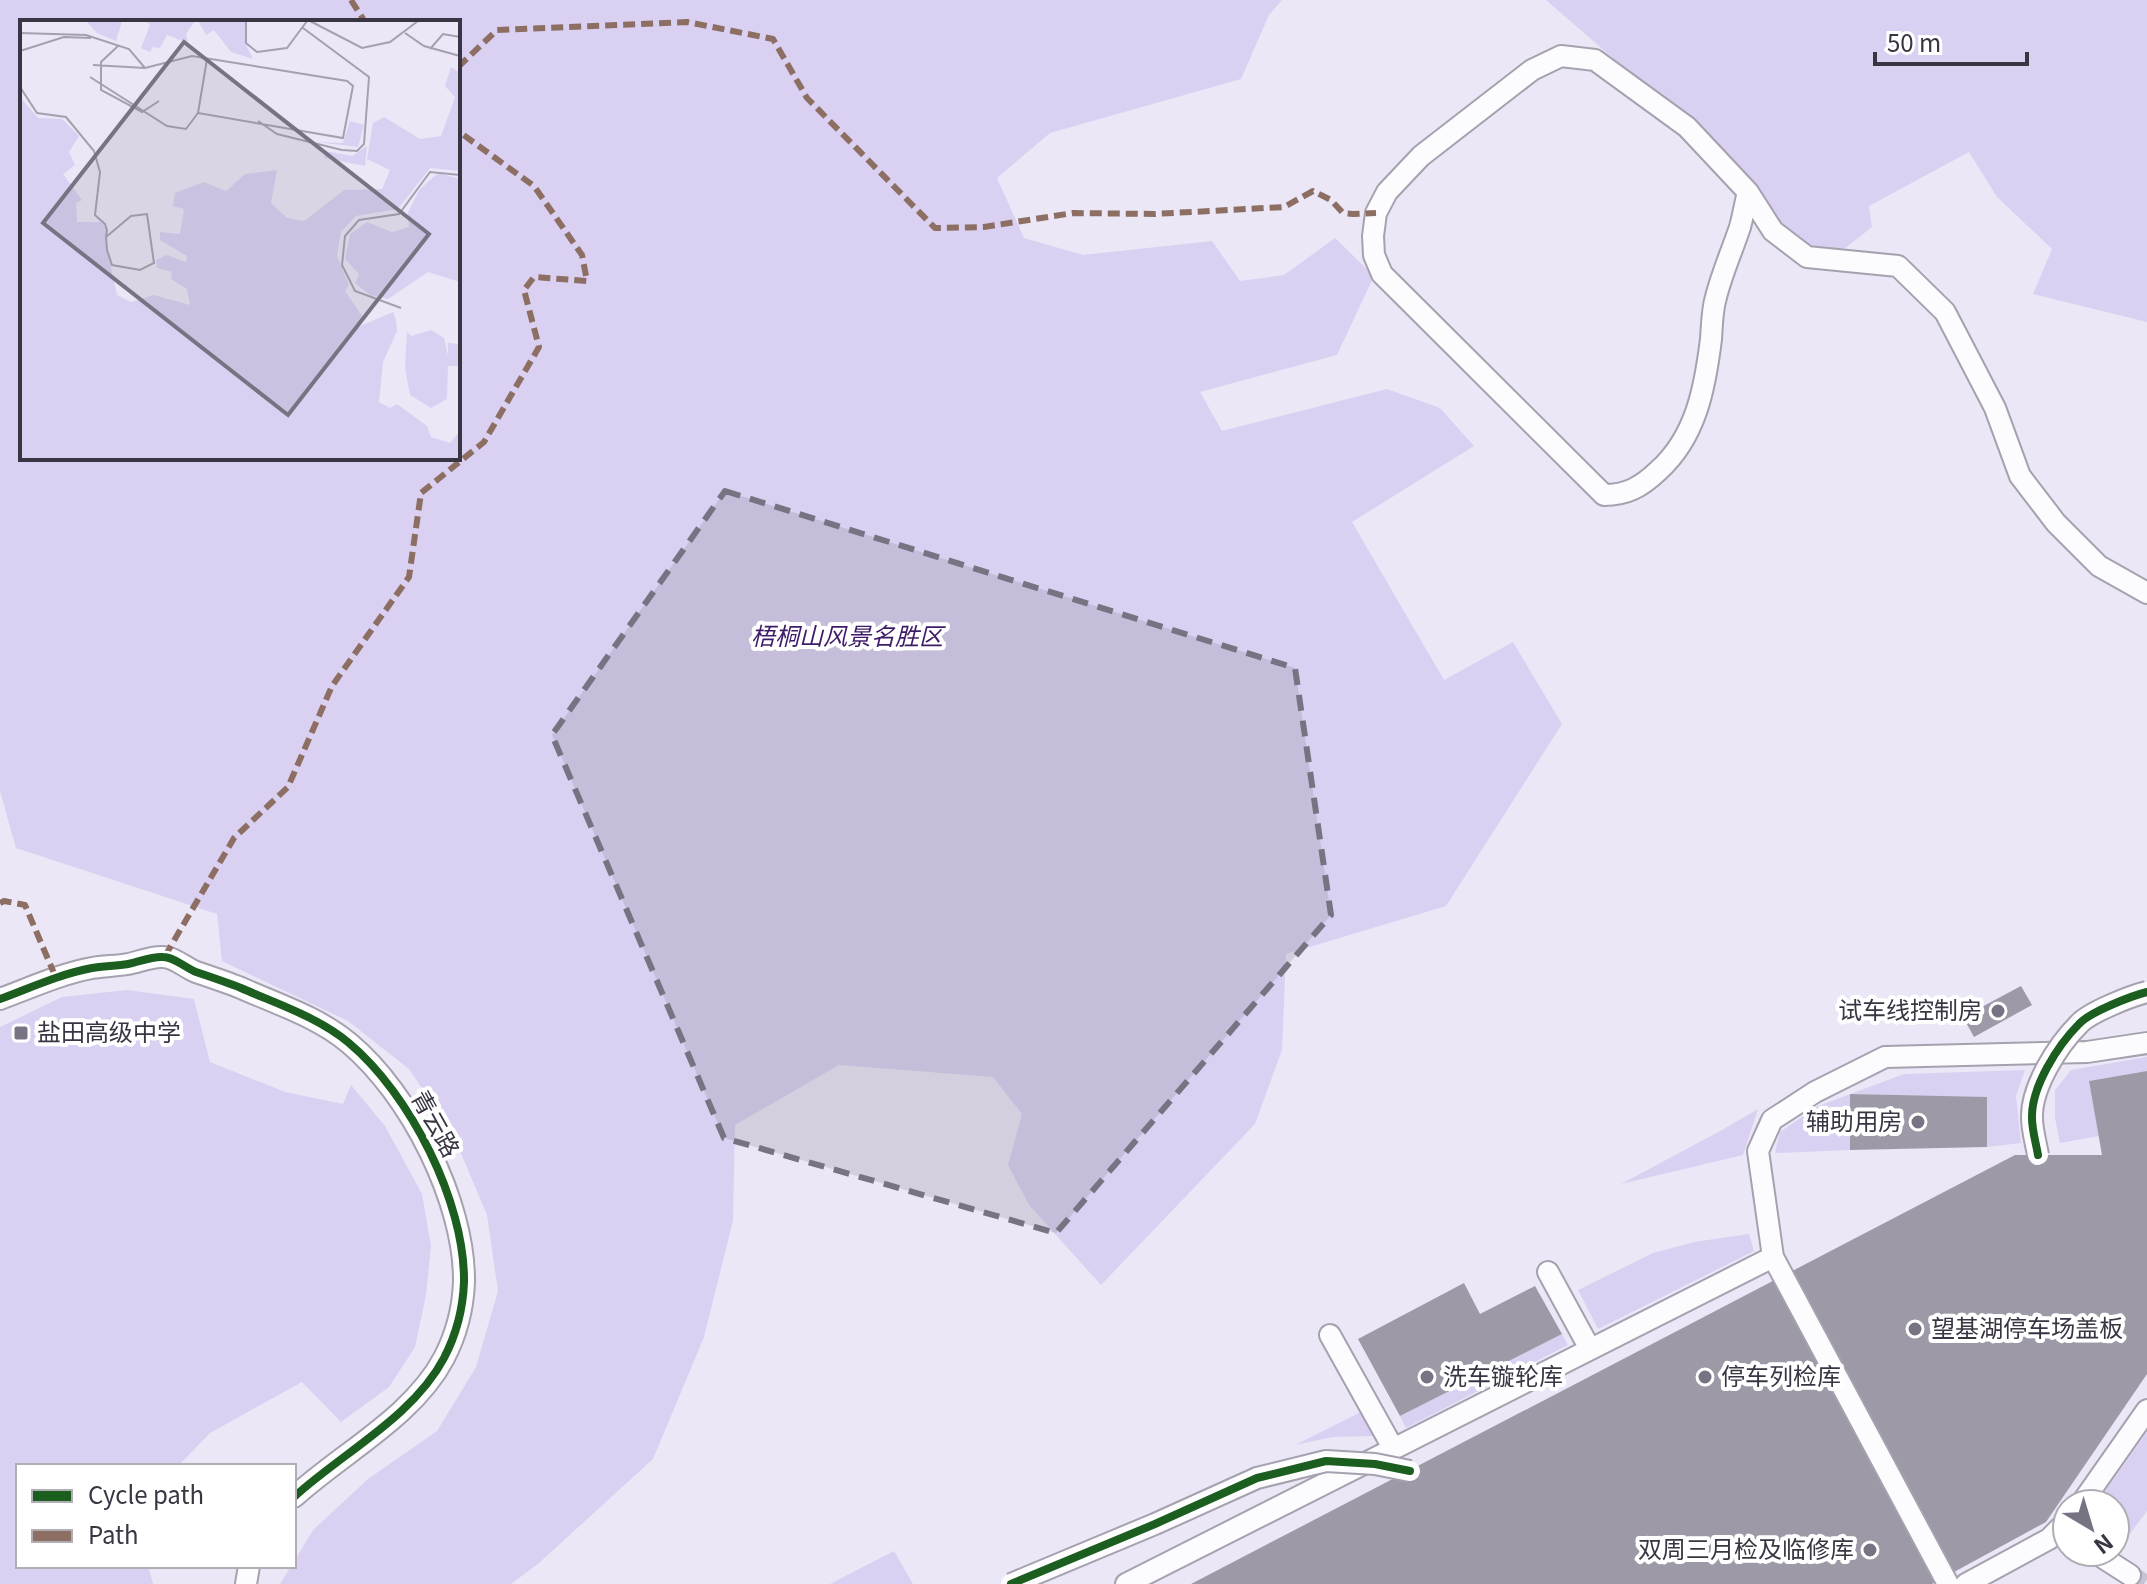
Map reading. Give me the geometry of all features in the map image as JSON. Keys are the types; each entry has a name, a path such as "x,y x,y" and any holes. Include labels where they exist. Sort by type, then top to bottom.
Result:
{"street":[{"path":"1748,192 1740,227 1715,300 1707,373 1697,413 1685,440 1671,460 1645,483 1621,495 1604,495 1382,274 1374,255 1376,213 1387,192 1421,156 1532,70 1561,56 1595,60 1687,127 1748,192 1773,231 1807,257 1898,266 1945,312 1995,408 2020,476 2056,523 2099,566 2147,593"},
{"name":"青云路","path":"0,999 91,968 165,956 193,971 223,980 321,1024 346,1041 371,1063 396,1094 420,1133 444,1187 461,1249 464,1283 459,1320 444,1358 421,1391 393,1418 296,1495"},
{"path":"2038,1155 2032,1118 2034,1097 2060,1047 2081,1021 2134,995 2147,992"},
{"path":"1948,1584 1773,1257 1758,1151 1772,1120 1815,1092 1885,1057 2087,1052 2147,1043"},
{"path":"1126,1584 1773,1257"},
{"path":"1548,1272 1590,1349"},
{"path":"1330,1335 1393,1448"},
{"path":"2092,1488 2147,1410"},
{"path":"1011,1584 1257,1478 1326,1461 1375,1464 1410,1471"},
{"path":"1966,1584 2051,1538"},
{"path":"2119,1568 2130,1575"}],"highlighted area":[{"path":"725,491 1295,668 1331,915 1056,1233 724,1138 552,735"}],"green space":[{"name":"梧桐山风景名胜区","path":"0,0 1282,0 1269,15 1241,79 1050,133 997,178 1024,238 1083,255 1212,241 1240,281 1284,275 1335,238 1374,276 1337,355 1200,392 1222,431 1387,389 1440,408 1474,446 1352,522 1444,680 1513,642 1562,724 1446,906 1286,954 1282,1050 1255,1124 1101,1285 1029,1205 1008,1165 1022,1114 993,1077 839,1065 735,1125 733,1221 704,1337 653,1459 539,1563 511,1584 280,1584 290,1568 296,1568 296,1559 313,1530 368,1479 437,1431 476,1367 498,1291 487,1215 452,1132 409,1069 348,1021 222,961 217,914 16,848 0,791"},
{"path":"1546,0 2147,0 2147,322 2033,294 2052,249 1997,197 1969,152 1869,206 1872,227 1839,253 1775,240 1743,171"},
{"path":"127,990 194,999 210,1062 285,1092 343,1104 351,1085 385,1126 422,1194 431,1246 426,1295 415,1347 389,1387 341,1422 302,1382 210,1433 180,1464 16,1464 16,1568 149,1568 153,1584 0,1584 0,1027 62,997"},
{"path":"2147,1057 2147,1071 2089,1081 2099,1136 2060,1143 2055,1118 2055,1090 2071,1070"},
{"path":"2025,1070 2016,1096 2021,1143 1987,1147 1987,1098 1851,1094 1850,1150 1775,1153 1780,1132 1818,1106 1904,1074"},
{"path":"1758,1109 1743,1155 1621,1184 1722,1130"},
{"path":"1749,1234 1754,1251 1598,1329 1578,1290 1653,1253 1694,1242"},
{"path":"1562,1334 1568,1345 1406,1428 1400,1416"},
{"path":"1363,1411 1376,1436 1333,1437 1295,1445"},
{"path":"2147,1432 2147,1511 2131,1532 2131,1488 2107,1488"},
{"path":"894,1551 913,1584 830,1584"}],"building":[{"name":"试车线控制房","path":"2021,986 2032,1005 1974,1037 1963,1017"},
{"name":"望基湖停车场盖板","path":"2147,1071 2147,1374 2069,1488 2051,1488 2051,1515 2046,1522 1932,1584 1191,1584 2015,1155 2102,1155 2089,1081"},
{"name":"辅助用房","path":"1850,1094 1987,1097 1987,1147 1850,1150"},
{"name":"洗车镟轮库","path":"1464,1283 1480,1314 1535,1286 1562,1334 1400,1416 1358,1339"}],"tunnel":[{"path":"2130,1575 2144,1584"}],"marked path":[{"path":"351,0 364,20"},
{"path":"460,65 497,30 687,22 773,39 807,98 935,228 984,227 1073,213 1154,214 1284,207 1313,191 1331,200 1343,213 1376,213"},
{"path":"165,956 234,838 288,787 332,686 409,577 421,493 484,442 539,347 524,290 534,277 587,281 582,255 534,186 460,132"},
{"path":"0,903 25,905 56,978"}],"cycle path":[{"path":"0,999 80,971 167,957 196,972 297,1012 337,1034 371,1065 412,1120 444,1185 462,1251 464,1282 455,1331 444,1358 414,1398 396,1416 296,1495"},
{"path":"2038,1155 2033,1106 2041,1080 2055,1055 2084,1019 2147,992"},
{"path":"1011,1584 1257,1478 1326,1461 1375,1464 1410,1471"}],"place":[{"name":"试车线控制房","path":"1998,1011"},
{"name":"盐田高级中学","path":"21,1033"},
{"name":"辅助用房","path":"1918,1122"},
{"name":"望基湖停车场盖板","path":"1915,1329"},
{"name":"洗车镟轮库","path":"1427,1377"},
{"name":"停车列检库","path":"1705,1377"},
{"name":"双周三月检及临修库","path":"1870,1550"}]}
